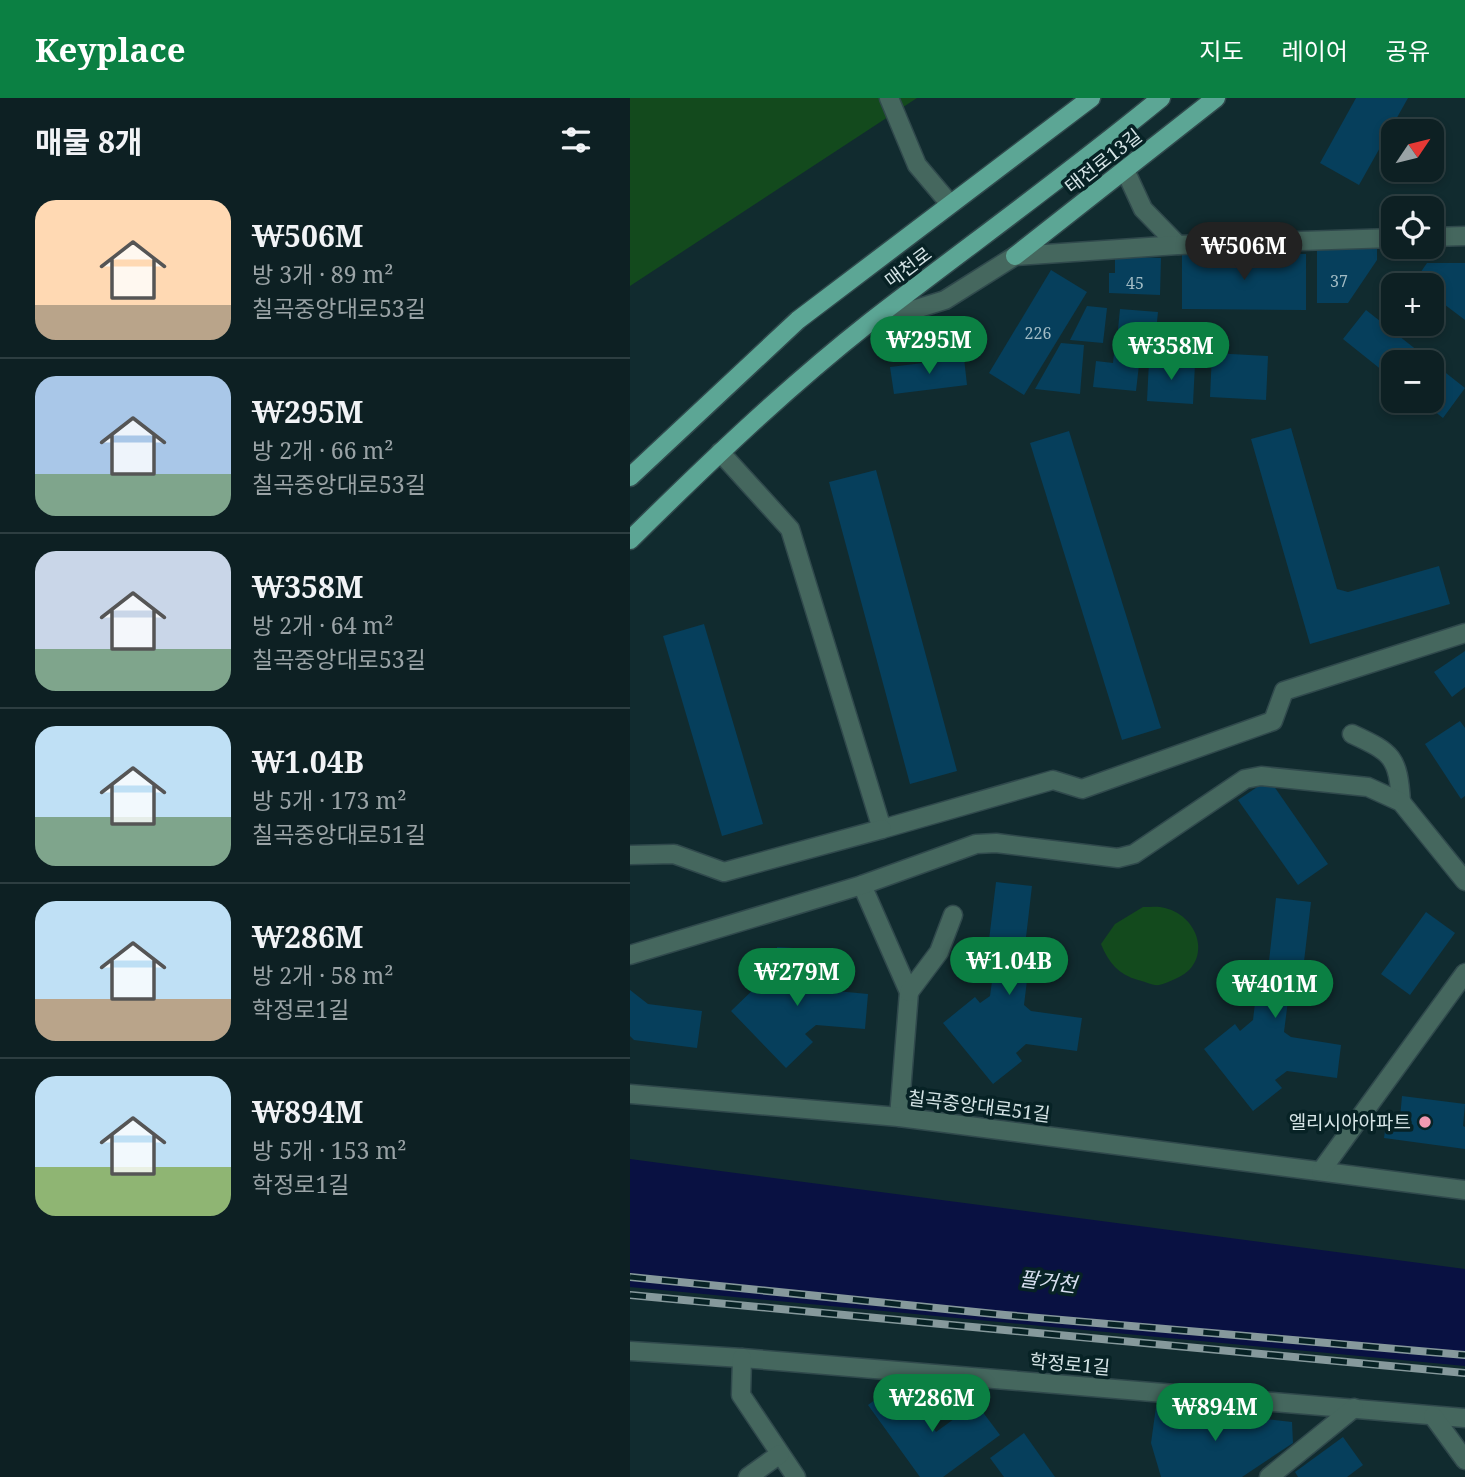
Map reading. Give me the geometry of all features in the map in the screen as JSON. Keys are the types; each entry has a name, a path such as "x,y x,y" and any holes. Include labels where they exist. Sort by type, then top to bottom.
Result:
{"main road":[{"name":"매천로","path":"630,477 798,320 1089,98"},
{"name":"매천로","path":"630,540 720,452 869,323 1099,149 1161,98"},
{"name":"태전로13길","path":"1015,256 1216,98"}],"street":[{"path":"888,98 917,165 950,204"},
{"path":"1125,170 1143,209 1178,245"},
{"path":"1444,237 1465,236"},
{"path":"869,323 945,300 1015,256 1178,245 1381,238"},
{"path":"720,452 790,529 882,829"},
{"path":"630,855 674,854 724,872 1053,780 1082,789 1272,721 1284,691 1465,633"},
{"path":"1352,734 1378,746 1391,757 1399,775 1401,802"},
{"path":"630,955 862,885 976,844 996,843 1118,858 1134,854 1245,779 1261,776 1368,787 1401,802 1465,881"},
{"path":"862,885 909,992 899,1116"},
{"path":"909,992 939,952 953,915"},
{"path":"1321,1171 1465,974"},
{"name":"칠곡중앙대로51길","path":"630,1094 899,1116 1465,1190"},
{"name":"학정로1길","path":"630,1351 1465,1418"},
{"path":"742,1358 741,1395 796,1477"},
{"path":"1273,1476 1354,1408"},
{"path":"1433,1416 1465,1460"},
{"path":"748,1477 780,1454"}],"green space":[{"path":"630,98 917,98 630,286"},
{"path":"1143,907 1163,907 1177,913 1194,930 1198,941 1195,963 1187,972 1159,985 1131,978 1120,971 1107,957 1101,944 1115,924"}],"water":[{"name":"팔거천","path":"630,1159 1465,1269 1465,1366 630,1287"}],"building":[{"path":"1356,98 1408,98 1396,119 1381,119 1381,146 1359,185 1320,163"},
{"path":"1317,248 1377,248 1377,260 1348,303 1317,303"},
{"path":"1182,253 1306,254 1306,310 1182,309"},
{"path":"1115,256 1161,258 1160,295 1109,293 1109,273 1115,273"},
{"path":"1427,263 1465,263 1465,320 1444,304 1444,273 1420,273"},
{"path":"1051,270 1087,292 1024,395 989,373"},
{"path":"1087,306 1107,308 1103,343 1070,340"},
{"path":"1120,309 1158,312 1156,332 1142,341 1117,340"},
{"path":"1366,310 1381,322 1381,336 1399,336 1417,350 1381,350 1381,369 1343,339"},
{"path":"1061,343 1084,345 1080,394 1035,389"},
{"path":"1212,353 1268,356 1266,400 1210,397"},
{"path":"1114,354 1140,356 1136,391 1093,387 1096,361 1113,363"},
{"path":"964,358 967,385 894,394 890,367"},
{"path":"1149,361 1195,364 1193,404 1147,401"},
{"path":"1444,371 1465,388 1443,418 1437,413 1444,413"},
{"path":"1291,428 1337,589 1348,592 1439,566 1450,604 1310,644 1251,439"},
{"path":"1069,431 1161,728 1122,740 1030,443"},
{"path":"876,470 957,771 910,784 829,482"},
{"path":"704,624 763,824 722,836 663,636"},
{"path":"1465,651 1465,687 1452,697 1434,672"},
{"path":"1460,721 1465,728 1465,796 1461,799 1425,744"},
{"path":"1269,779 1328,864 1298,885 1238,800"},
{"path":"996,882 1032,886 1023,963 1029,964 1024,1005 1031,1011 1082,1018 1077,1051 1026,1044 1016,1053 1022,1061 993,1084 943,1023 975,997 980,1003 990,996 994,967 986,965"},
{"path":"1276,898 1311,902 1301,987 1290,985 1284,1032 1291,1037 1341,1045 1337,1078 1287,1071 1275,1080 1282,1088 1253,1111 1204,1049 1235,1024 1240,1031 1253,1020 1258,977 1267,979"},
{"path":"1426,912 1455,933 1410,995 1381,974"},
{"path":"777,947 810,949 808,983 815,989 868,994 865,1029 816,1025 805,1034 813,1042 786,1068 731,1011 760,983 766,989 775,980"},
{"path":"630,990 648,1004 702,1011 697,1048 634,1040 630,1036"},
{"name":"엘리시아아파트","path":"1402,1096 1465,1104 1465,1149 1384,1138 1387,1117 1400,1118"},
{"path":"899,1382 936,1432 976,1403 1000,1435 943,1477 920,1477 868,1405"},
{"path":"1156,1407 1292,1422 1293,1443 1242,1477 1161,1477 1151,1443"},
{"path":"1024,1433 1055,1477 1004,1477 990,1458"},
{"path":"1343,1437 1363,1465 1347,1477 1298,1477 1295,1472"}],"railway":[{"path":"630,1277 1005,1315 1465,1355"},
{"path":"630,1295 1465,1373"}],"place":[{"name":"엘리시아아파트","path":"1425,1122"}]}
